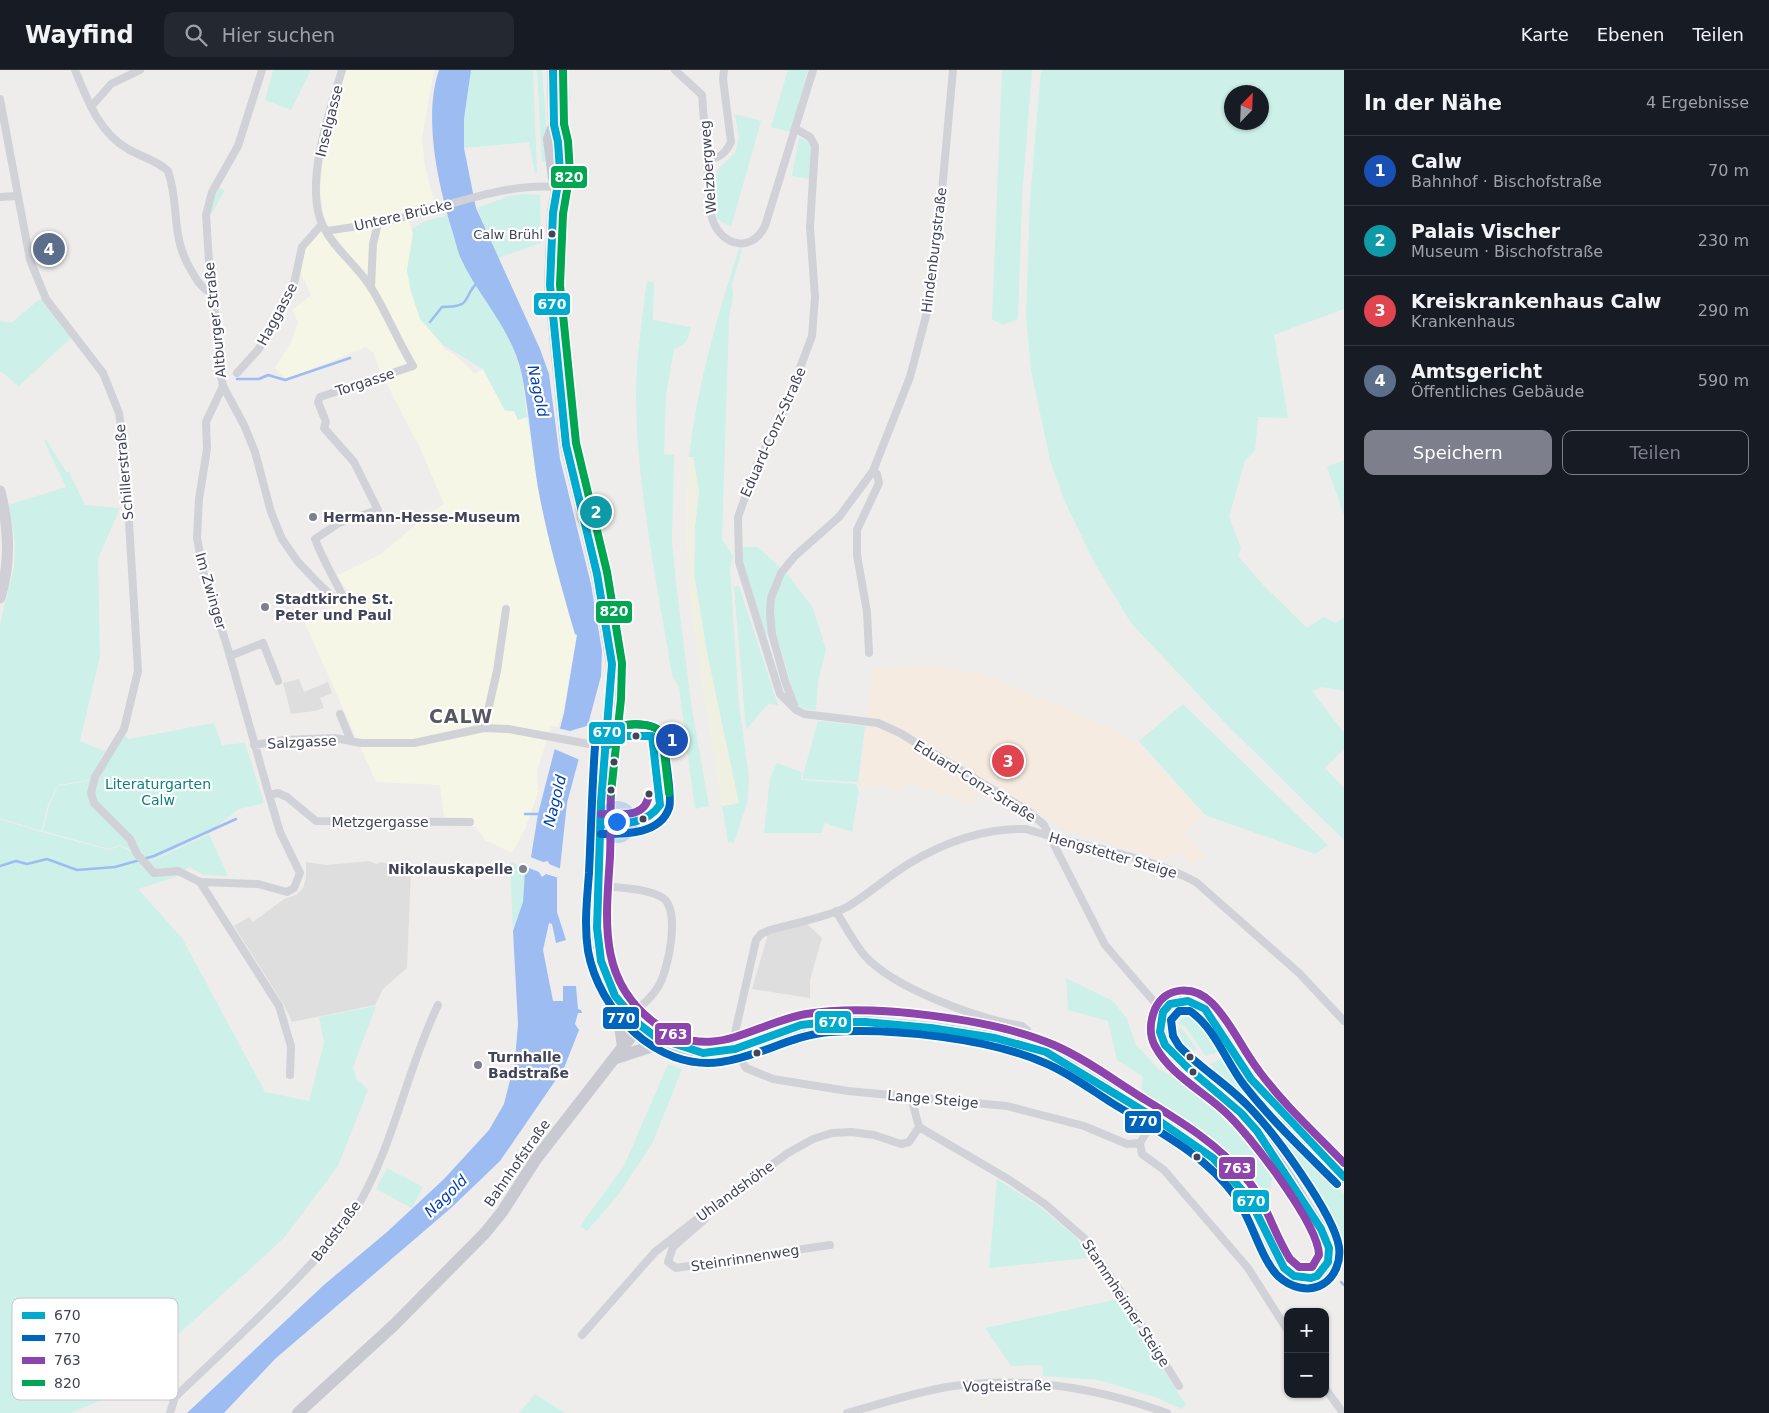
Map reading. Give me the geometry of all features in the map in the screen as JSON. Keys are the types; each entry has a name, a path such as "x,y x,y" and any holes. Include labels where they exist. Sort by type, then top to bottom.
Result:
{"main road":[{"path":"553,70 554,126 560,158 550,245 550,285 566,445 597,574 612,664 611,698 605,747 598,885 598,949 605,973 615,996 623,1047"},
{"path":"615,996 640,1025 665,1042 703,1053 735,1049 801,1025 827,1022 865,1022 924,1027 1027,1045 1063,1061 1192,1141 1235,1181 1256,1211 1284,1268 1294,1276 1311,1278 1325,1268 1328,1262 1329,1248 1309,1209 1256,1131 1241,1113 1186,1067 1165,1045 1160,1032 1163,1012 1170,1004 1188,1001 1205,1009 1251,1078 1344,1177"},
{"name":"Bahnhofstraße","path":"298,1413 394,1325 485,1233 502,1212 536,1159 640,1025"},
{"path":"614,1059 665,1042"}],"street":[{"path":"75,70 91,107 114,140 163,166 168,171 178,242 185,261 201,288 210,293"},
{"path":"91,107 111,84 140,70"},
{"name":"Altburger Straße","path":"262,70 238,146 217,183 209,202 207,240 210,293 219,330 219,367 222,386 244,425 255,452 271,512 282,539 298,562 333,598 345,600 336,580 324,562 315,539"},
{"name":"Inselgasse","path":"324,228 317,204 318,161 324,131 342,70"},
{"name":"Welzbergweg","path":"675,70 702,95 711,214 715,228 728,239 744,243 753,242 765,226 813,70"},
{"path":"707,159 719,158 726,152 731,142 723,79 724,70"},
{"name":"Hindenburgstraße","path":"796,710 784,681 772,634 771,598 781,573 795,556 839,517 873,471 910,378 931,297 953,70"},
{"name":"Schillerstraße","path":"0,99 30,260 46,299 103,374 119,413 139,650 138,671 124,728 95,777 91,793 94,803 130,839 145,866 154,873 178,871 200,882"},
{"name":"Eduard-Conz-Straße","path":"796,129 810,137 815,146 816,156 810,227 815,320 812,336 797,380 782,416 756,464 738,517 739,562 780,694 796,710 845,720 878,723 900,733 1028,811 1044,825 1105,944 1163,1012"},
{"name":"Untere Brücke","path":"324,228 378,223 480,197 540,186 557,187"},
{"path":"0,197 17,196"},
{"path":"371,288 373,244 378,223"},
{"path":"324,228 371,288"},
{"name":"Haggasse","path":"237,374 258,350 293,288 302,246 324,228"},
{"name":"Torgasse","path":"315,539 339,523 378,510 354,462 324,428 326,422 318,402 320,397 413,366 395,336 371,288"},
{"name":"Im Zwinger","path":"200,882 258,884 286,892 294,888 300,873 280,832 268,795 230,656 204,575 197,538 199,499 207,450 206,422 222,386"},
{"path":"869,654 867,612 857,555 857,530 879,483 877,474 873,471"},
{"path":"0,491 8,534 6,572 0,598"},
{"path":"484,728 497,673 506,610"},
{"path":"230,656 263,643 278,681"},
{"name":"Salzgasse","path":"340,714 351,741"},
{"name":"Salzgasse","path":"254,745 294,740 335,738 394,744 414,743 484,728 508,729 550,736 586,745 605,747"},
{"name":"Metzgergasse","path":"268,795 278,793 287,797 316,821 470,822"},
{"name":"Hengstetter Steige","path":"735,1049 735,1033 756,940 761,934 846,907 910,863 969,836 1006,828 1026,829 1131,857 1178,872 1196,882 1300,973 1344,1021"},
{"path":"200,882 279,1006 291,1046 290,1075"},
{"path":"598,885 637,890 662,898 667,903 670,913 672,930 664,976 648,1000 630,1014"},
{"path":"836,911 866,956 882,970 900,981 972,1014 1022,1026 1028,1030 1027,1045"},
{"name":"Badstraße","path":"178,1394 328,1246 353,1212 374,1172 425,1032 438,1004"},
{"name":"Lange Steige","path":"735,1049 746,1068 773,1079 911,1097 1007,1106 1097,1130 1127,1144 1140,1143"},
{"path":"911,1097 919,1128"},
{"path":"1155,1118 1140,1143 1142,1154 1164,1170 1248,1268 1284,1325"},
{"name":"Uhlandshöhe","path":"582,1334 655,1252 706,1212 788,1153 813,1139 832,1133 852,1132 874,1135 901,1144 909,1142 919,1128"},
{"name":"Stammheimer Steige","path":"919,1128 1008,1179 1045,1204 1084,1238 1117,1286 1179,1386"},
{"name":"Steinrinnenweg","path":"706,1212 705,1219 673,1247 668,1262 676,1268 830,1245"},
{"name":"Vogteistraße","path":"847,1413 947,1387 1005,1383 1050,1384 1119,1396 1167,1413"},
{"path":"1329,1394 1343,1413"},
{"name":"Badstraße","path":"170,1413 174,1400"}],"shaded area":[{"path":"346,70 434,70 422,138 425,166 434,202 405,211 413,234 407,270 420,319 443,345 443,348 456,356 475,374 483,369 514,411 518,420 527,417 539,489 568,612 577,635 563,713 558,727 551,726 537,771 538,792 525,829 512,853 485,840 475,826 445,825 440,785 376,782 304,621 353,597 336,576 381,554 431,512 444,504 420,448 381,373 373,352 366,347 287,379 275,368 292,340 298,322 292,310 311,295 301,274 304,249 325,224 320,190 326,131"},
{"path":"934,665 985,675 1097,722 1137,742 1203,815 1184,833 1205,856 1190,867 1183,853 1160,859 1064,829 1009,794 1004,803 976,793 973,804 908,784 903,792 877,785 859,787 873,668"},
{"path":"299,679 304,692 328,682 332,693 320,698 324,708 291,714 283,683"},
{"path":"369,861 377,864 381,862 411,870 407,968 383,989 375,1005 292,1022 284,1005 234,926 249,917 253,922 284,899 296,895 303,888 306,878 306,862 326,865"},
{"path":"807,924 822,938 810,980 810,998 752,989 768,934"}],"green space":[{"path":"273,70 311,70 291,110 265,100"},
{"path":"471,70 533,70 537,173 535,174 529,142 464,148 464,119"},
{"path":"537,70 542,70 549,161 542,162"},
{"path":"562,70 566,70 565,85 571,98 564,98 562,94"},
{"path":"788,70 808,70 791,132 771,127"},
{"path":"1002,70 1032,70 1022,198 1018,319 1003,325 992,319"},
{"path":"1041,70 1344,70 1344,309 1274,335 1288,418 1258,417 1255,450 1245,461 1229,517 1241,548 1238,556 1264,586 1307,628 1324,617 1336,623 1344,617 1344,691 1322,687 1312,691 1344,733 1344,749 1325,768 1344,788 1344,840 1225,723 1131,623 1094,562 1066,504 1051,464 1031,371 1026,316 1030,199"},
{"path":"735,114 761,121 731,227 717,219 714,179 719,168 735,153 739,138"},
{"path":"799,138 806,140 811,148 810,179 792,176"},
{"path":"219,188 225,190 211,215 212,203"},
{"path":"540,195 541,243 498,258 477,208 509,196"},
{"path":"448,215 461,258 495,312 513,347 522,375 527,417 518,420 514,411 505,411 483,369 443,345 420,319 410,288 407,270 413,234 412,229 423,222"},
{"path":"739,248 742,249 732,284 733,295 729,318 722,539 733,556 730,568 739,704 749,778 747,803 734,843 728,842 722,806 738,803 707,653 694,574 695,526 699,492 693,458 689,457 697,404 709,352"},
{"path":"647,281 654,282 653,320 691,327 686,341 682,346 674,349 666,395 664,454 674,455 672,541 676,583 691,703 709,806 695,809 679,687 672,675 643,498 636,392 640,336"},
{"path":"41,298 71,338 19,386 0,371 0,321 11,323"},
{"path":"46,439 66,472 69,472 85,505 120,508 98,559 100,656 80,741 105,751 90,780 58,785 48,805 41,831 0,818 0,624 14,567 15,541 8,505 66,487 44,441"},
{"path":"1344,460 1344,515 1327,467"},
{"path":"741,547 758,547 788,575 813,608 826,650 818,681 816,710 798,708 776,633 766,635 742,565"},
{"path":"739,586 778,705 768,704 746,730 734,587"},
{"path":"1183,704 1328,845 1315,854 1205,815 1139,741"},
{"path":"818,721 865,726 858,782 802,779"},
{"name":"Literaturgarten Calw","path":"214,723 222,745 245,743 264,803 239,809 210,832 152,860 120,845 109,849 43,831 49,806 58,786 99,779 122,733 129,739"},
{"path":"777,763 802,772 801,780 856,784 859,791 852,832 825,823 821,833 764,833 770,778"},
{"path":"0,819 109,850 120,846 152,861 209,834 228,876 204,875 189,867 181,875 138,889 182,938 265,1092 309,1101 324,1043 319,1017 376,1006 353,1067 356,1078 368,1090 338,1166 284,1238 178,1335 178,1298 12,1298 12,1400 102,1400 71,1413 0,1413"},
{"path":"510,862 518,865 521,872 525,870 523,902 513,931"},
{"path":"1066,978 1113,1001 1127,1019 1136,1045 1160,1070 1189,1084 1207,1103 1236,1124 1272,1178 1269,1193 1263,1198 1213,1142 1141,1096 1142,1076 1117,1060 1108,1021 1068,1010"},
{"path":"1188,1017 1202,1028 1219,1052 1206,1056 1185,1026 1178,1024 1180,1020"},
{"path":"1178,1029 1182,1029 1197,1049 1193,1050 1183,1042"},
{"path":"1223,1058 1251,1094 1344,1194 1344,1250 1340,1255 1335,1236 1306,1187 1260,1120 1227,1086 1210,1064"},
{"path":"668,1064 682,1069 652,1144 618,1195 587,1231 580,1226 624,1166"},
{"path":"387,1168 423,1187 412,1208 376,1189"},
{"path":"997,1179 1040,1207 1077,1238 1089,1258 989,1268"},
{"path":"1118,1299 1186,1405 1181,1409 1158,1398 1099,1380 1043,1376 1042,1365 1011,1366 985,1328"},
{"path":"535,1394 565,1413 519,1413"}],"sand":[{"path":"689,457 693,457 699,492 695,526 694,574 707,653 739,803 722,806 694,632 689,589 686,501"}],"water":[{"name":"Nagold","path":"439,70 471,70 464,119 464,148 476,208 540,349 549,374 560,459 591,584 602,651 601,676 567,803 560,868 557,879 557,912 566,940 556,943 552,924 549,923 543,950 553,1001 563,1001 563,986 576,986 578,1009 582,1013 578,1013 575,1024 579,1030 564,1068 500,1161 451,1208 275,1359 224,1413 187,1413 325,1284 387,1232 444,1179 489,1130 504,1104 515,1060 518,1024 513,931 523,902 525,870 531,857 538,814 564,713 577,635 575,634 550,543 536,474 522,375 517,358 511,343 461,259 442,192 432,129 434,88"}],"pier":[{"path":"590,725 580,760 552,748 557,728 570,731"},
{"path":"528,856 543,862 548,861 549,864 561,869 559,878 546,874 542,877 539,872 524,866"}],"waterway":[{"path":"430,322 442,307 452,307 463,303 478,282"},
{"path":"237,379 259,379 268,375 285,380 350,358"},
{"name":"Nagold","path":"525,814 541,814"},
{"path":"0,866 16,861 27,864 47,859 77,870 115,867 154,856 236,819"},
{"path":"1341,1282 1344,1285"}],"transit line":[{"name":"670","path":"553,70 554,125 558,142 560,172 553,213 550,285 566,445 597,574 612,664 601,802 597,928 601,961 615,996 640,1025 657,1038 703,1053 735,1049 801,1025 827,1022 865,1022 931,1028 995,1038 1046,1052 1155,1118 1213,1158 1249,1198 1284,1268 1294,1276 1311,1278 1317,1276 1328,1262 1329,1248 1321,1229 1257,1131 1241,1113 1188,1068 1165,1045 1160,1032 1163,1012 1170,1004 1188,1001 1205,1009 1251,1079 1344,1177"},
{"name":"820","path":"563,70 564,124 568,141 570,173 563,214 560,285 576,443 607,572 622,663 621,699 611,793"},
{"name":"770","path":"600,738 618,727 626,725 650,726 660,731 670,794 669,808 658,823 649,828 630,833 601,834"},
{"name":"820","path":"600,738 618,727 626,725 650,726 660,731 669,793"},
{"name":"670","path":"601,824 641,820 654,812 660,805 652,736 624,736 605,747"},
{"name":"770","path":"595,746 586,912 588,951 594,973 604,995 618,1015 634,1032 653,1047 674,1057 697,1062 721,1062 749,1056 802,1037 830,1032 855,1031 910,1033 968,1041 1022,1054 1071,1076 1194,1155 1209,1167 1235,1196 1266,1259 1278,1276 1299,1288 1317,1287 1331,1277 1338,1263 1339,1247 1335,1232 1315,1194 1259,1118 1240,1098 1179,1046 1173,1036 1171,1020 1179,1011 1190,1011 1206,1026 1244,1085 1266,1111 1337,1184"},
{"name":"763","path":"611,792 607,926 609,948 614,969 623,989 637,1007 656,1024 676,1036 695,1041 713,1041 731,1038 806,1014 833,1011 863,1011 897,1012 966,1021 1029,1036 1054,1045 1089,1063 1185,1125 1223,1154 1253,1187 1290,1259 1299,1267 1312,1267 1319,1255 1316,1241 1308,1223 1265,1158 1224,1111 1169,1065 1153,1042 1151,1023 1155,1009 1160,1001 1173,992 1189,991 1205,997 1219,1010 1253,1063 1279,1096 1344,1163"},
{"name":"763","path":"601,814 624,814 638,811 647,801 649,793"}],"place":[{"name":"Calw Brühl","path":"552,234"},
{"name":"Amtsgericht","path":"49,249"},
{"name":"Palais Vischer","path":"596,512"},
{"name":"Hermann-Hesse-Museum","path":"313,517"},
{"name":"Stadtkirche St. Peter und Paul","path":"265,607"},
{"name":"Calw","path":"672,740"},
{"name":"Kreiskrankenhaus Calw","path":"1008,761"},
{"name":"Nikolauskapelle","path":"523,869"},
{"name":"Turnhalle Badstraße","path":"478,1065"}],"district":[{"name":"CALW","path":"461,716"}]}
